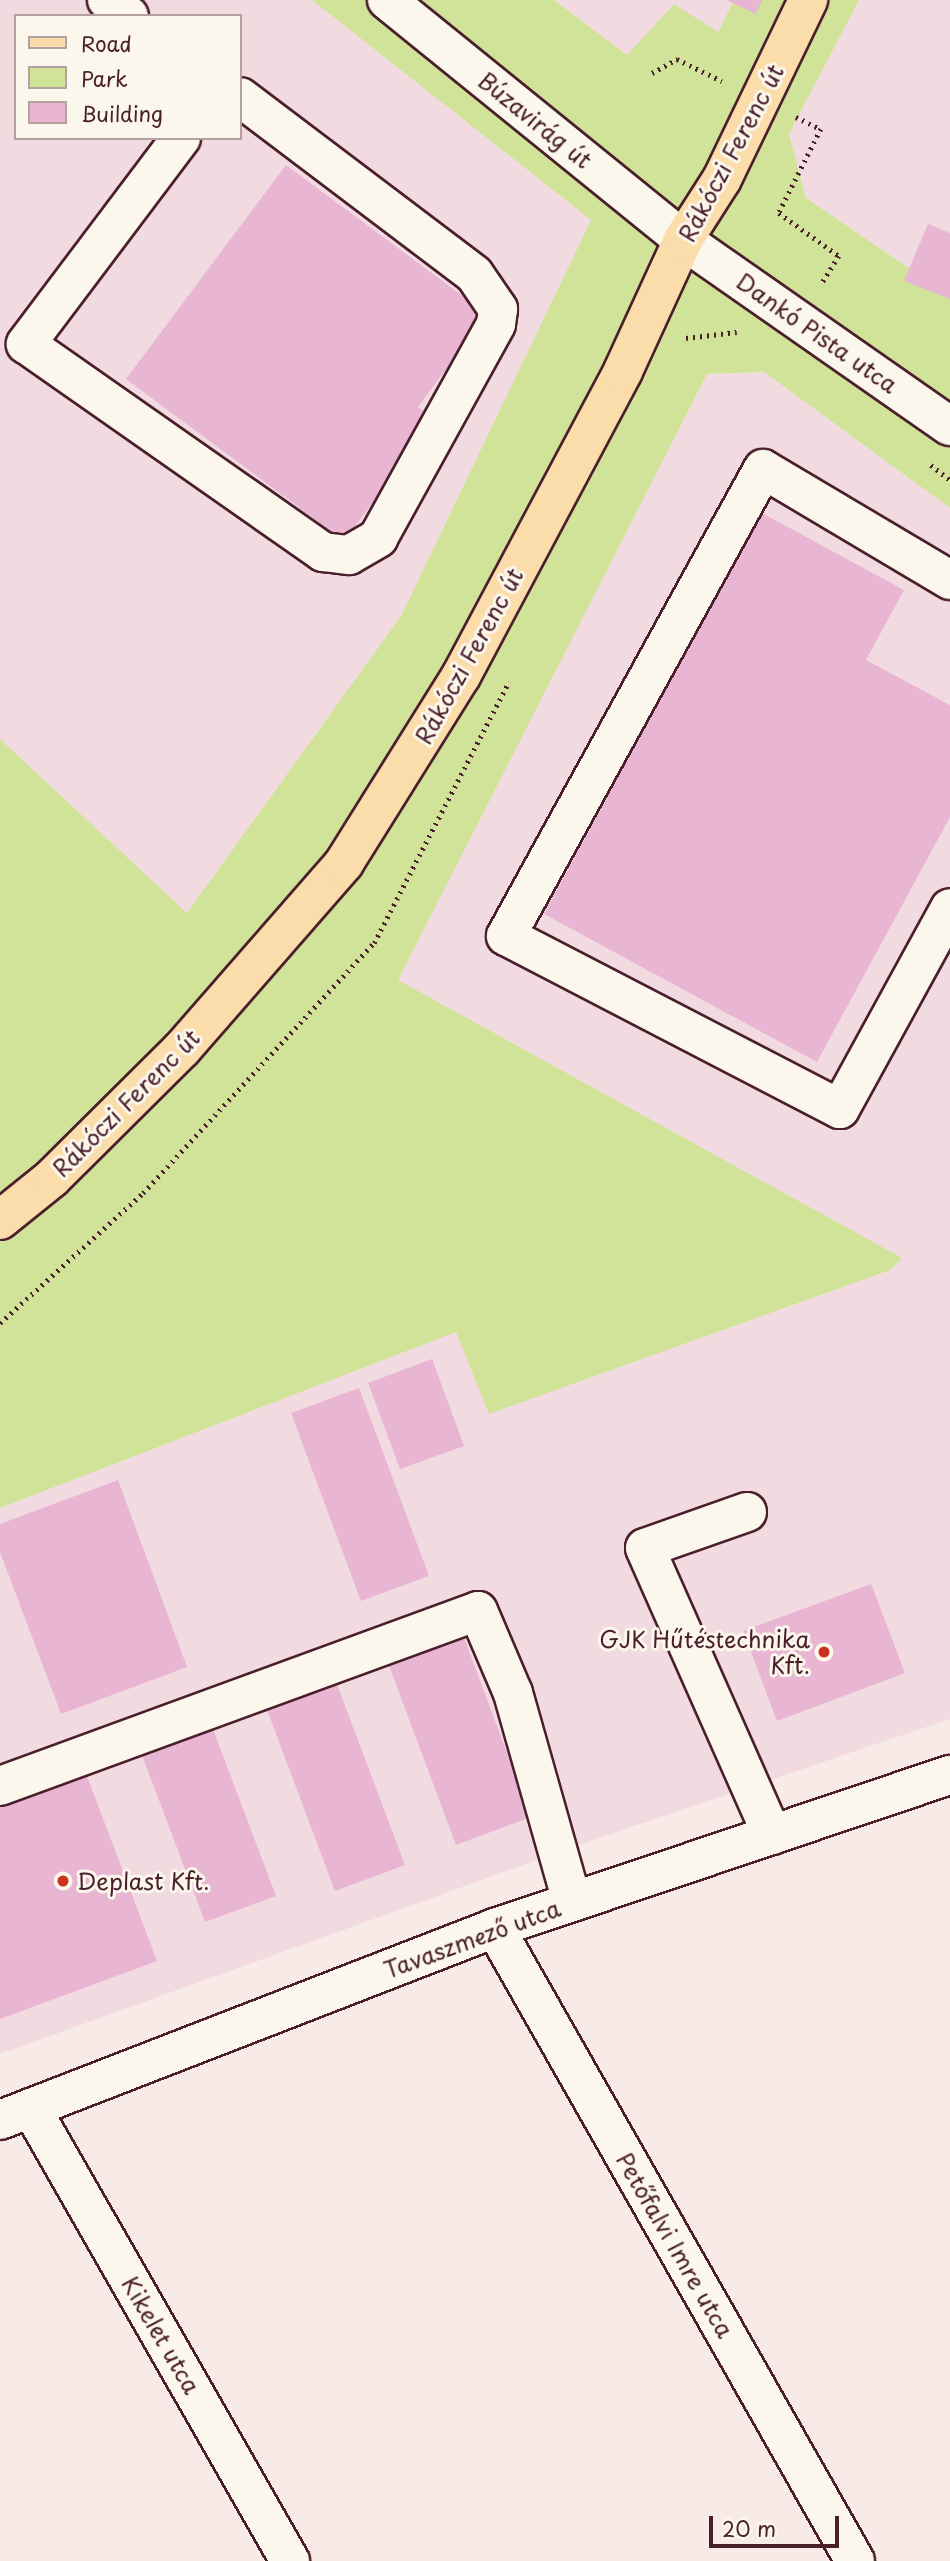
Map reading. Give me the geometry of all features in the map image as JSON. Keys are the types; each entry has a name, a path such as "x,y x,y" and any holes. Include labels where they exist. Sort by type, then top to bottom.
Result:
{"main road":[{"name":"Rákóczi Ferenc út","path":"0,1220 52,1178 182,1049 344,863 461,676 623,370 683,240 762,101 808,0"}],"street":[{"path":"107,0 126,14"},
{"name":"Búzavirág út","path":"387,0 683,240"},
{"path":"179,140 13,342 323,552 348,555 377,538 496,324 498,309 474,274 242,99"},
{"name":"Dankó Pista utca","path":"683,240 950,426"},
{"path":"950,580 763,469 506,936 840,1109 950,908"},
{"path":"747,1512 645,1548 772,1835"},
{"path":"0,1786 478,1611 513,1693 572,1902"},
{"name":"Tavaszmező utca","path":"16,2114 495,1928 950,1775"},
{"name":"Petőfalvi Imre utca","path":"495,1928 855,2561"},
{"name":"Kikelet utca","path":"16,2114 290,2561"}],"path":[{"path":"652,74 677,59 821,129 779,213 839,256 799,320"}],"shaded area":[{"path":"0,0 312,0 591,220 401,616 187,913 0,739"},
{"path":"554,0 734,0 718,32 674,5 627,55"},
{"path":"859,0 950,0 950,296 806,198 789,134"},
{"path":"764,372 950,508 950,1719 581,1844 0,2054 0,1508 456,1332 489,1414 890,1270 902,1258 397,980 707,374"}],"green space":[{"path":"312,0 554,0 627,55 674,4 718,32 734,0 859,0 789,134 806,198 950,296 950,508 764,372 707,374 398,980 902,1258 890,1270 489,1414 456,1332 0,1508 0,739 187,913 401,616 591,220"}],"building":[{"path":"726,0 762,0 756,14"},
{"path":"286,165 487,314 418,407 435,420 344,541 126,379"},
{"path":"928,224 950,233 950,299 904,281"},
{"path":"762,513 904,590 866,660 950,705 950,817 817,1062 544,914"},
{"path":"432,1359 464,1446 400,1469 368,1383"},
{"path":"359,1388 429,1576 361,1601 291,1413"},
{"path":"118,1480 187,1667 61,1714 0,1552 0,1524"},
{"name":"GJK Hűtéstechnika Kft.","path":"871,1584 905,1673 777,1721 743,1631"},
{"path":"460,1627 531,1817 456,1845 385,1655"},
{"path":"333,1674 405,1865 335,1891 263,1699"},
{"path":"208,1716 276,1896 205,1922 137,1742"},
{"name":"Deplast Kft.","path":"85,1771 157,1961 0,2019 0,1802"}],"place":[{"name":"GJK Hűtéstechnika Kft.","path":"824,1652"},
{"name":"Deplast Kft.","path":"63,1881"}]}
